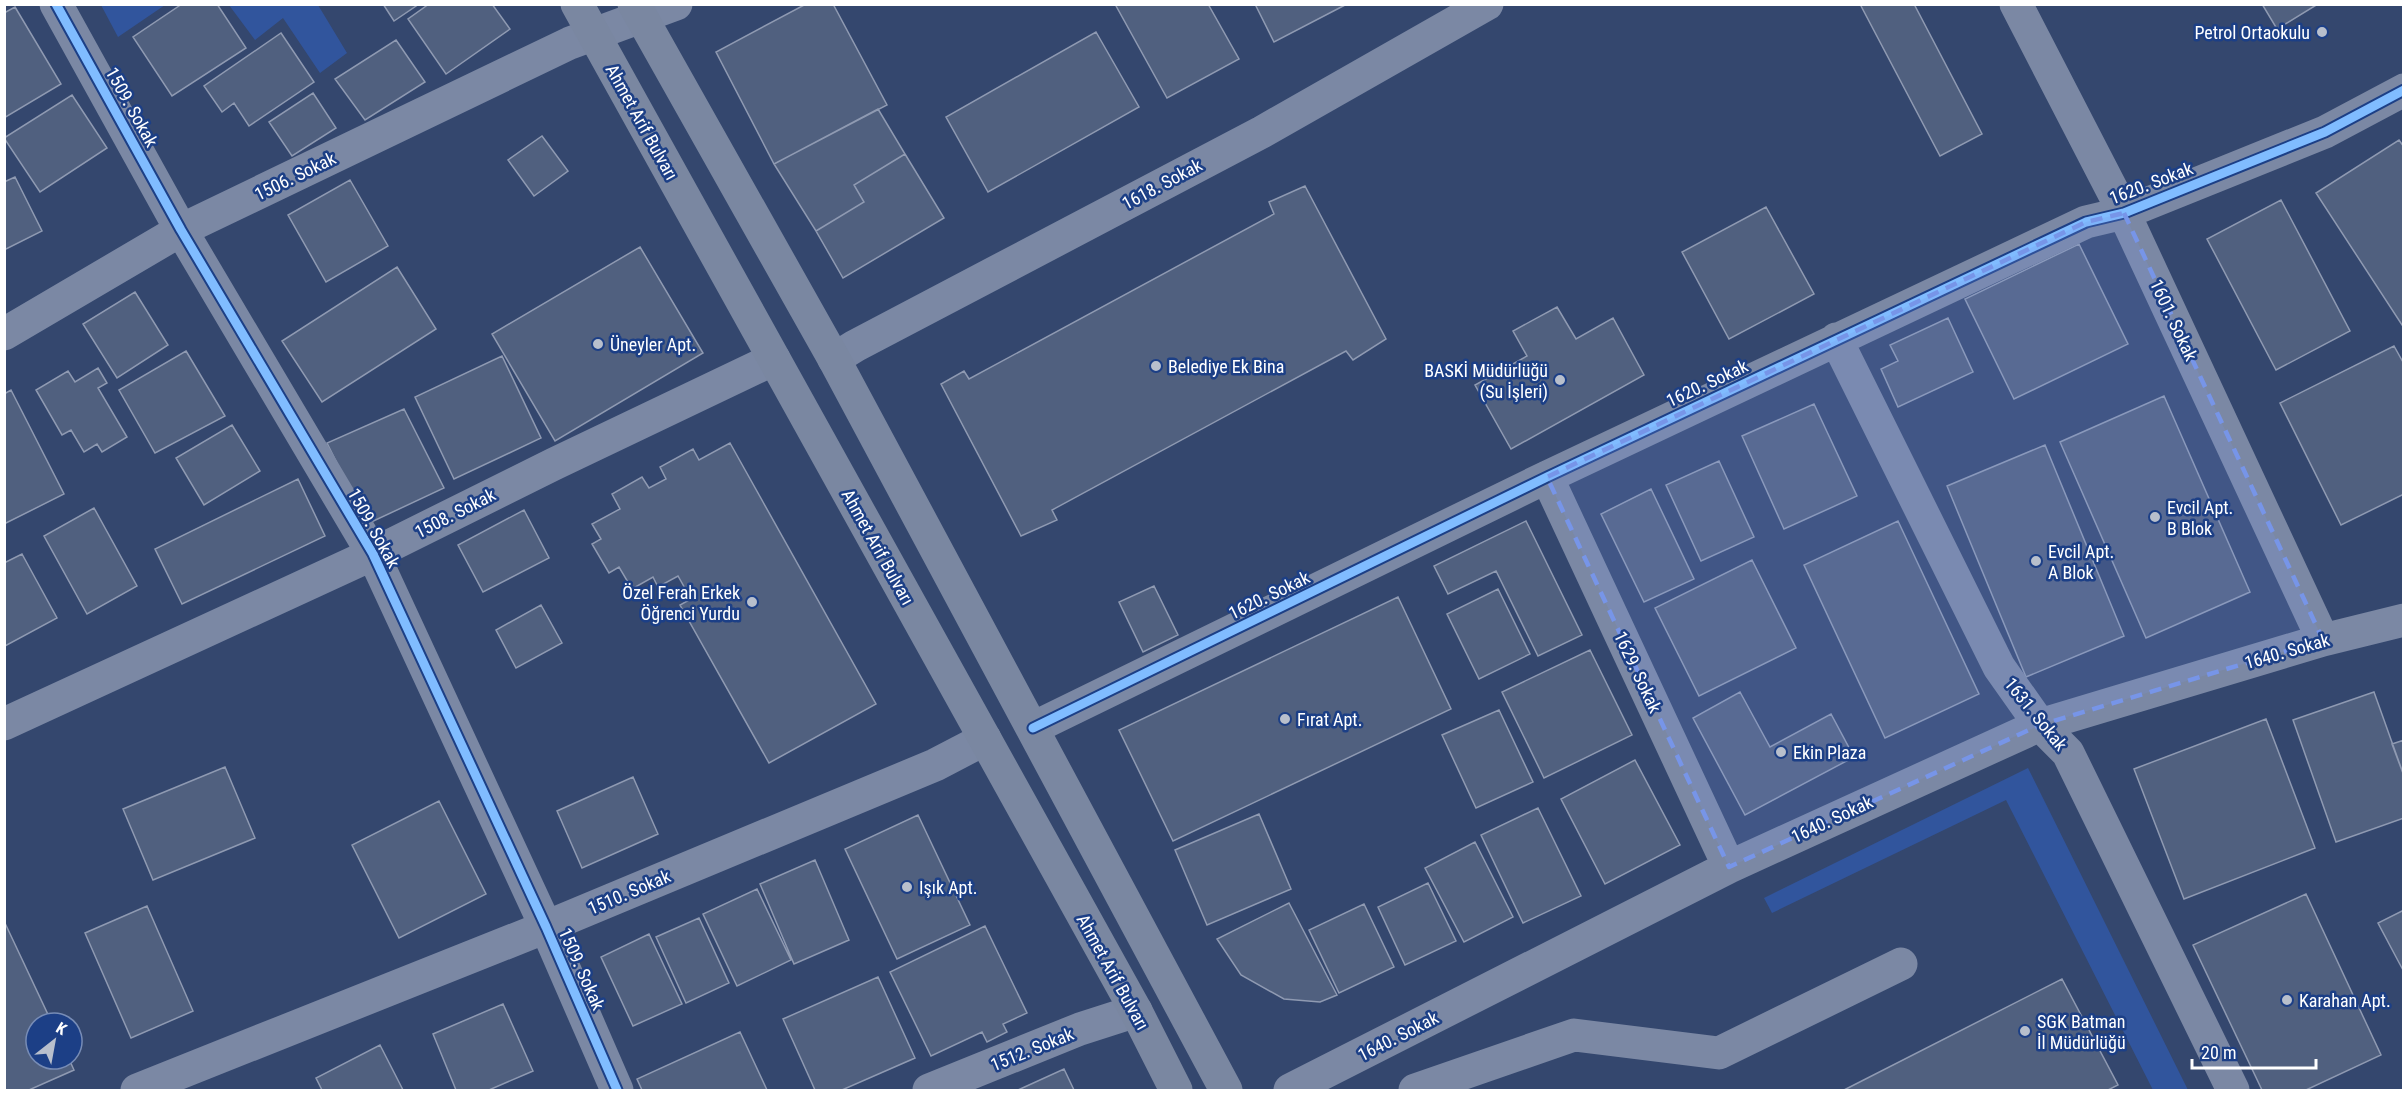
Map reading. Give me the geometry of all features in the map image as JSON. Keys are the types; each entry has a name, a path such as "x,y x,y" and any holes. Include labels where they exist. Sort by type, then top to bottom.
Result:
{"main road":[{"name":"Ahmet Arif Bulvarı","path":"577,4 1136,1011 1176,1090"},
{"path":"638,11 834,359 1226,1090"}],"street":[{"name":"1509. Sokak","path":"56,4 182,230 373,554 546,927 617,1090"},
{"name":"1506. Sokak","path":"4,334 182,230 638,11 676,4"},
{"name":"1618. Sokak","path":"834,359 855,345 1262,132 1487,4"},
{"name":"1601. Sokak","path":"2016,4 2124,213 2323,640"},
{"name":"1620. Sokak","path":"1033,728 1547,477 2086,222 2124,213 2325,132 2403,90"},
{"name":"1631. Sokak","path":"1836,339 1999,667 2040,725 2068,753 2233,1090"},
{"name":"1508. Sokak","path":"4,724 373,554 774,359"},
{"name":"1629. Sokak","path":"1547,477 1729,867"},
{"name":"1640. Sokak","path":"1290,1090 1729,867 2040,725 2323,640 2403,620"},
{"name":"1510. Sokak","path":"137,1090 546,927 935,765 985,740"},
{"path":"1415,1090 1574,1035 1719,1053 1900,964"},
{"name":"1512. Sokak","path":"929,1090 1080,1029 1136,1011"}],"highlighted area":[{"path":"2124,213 2323,640 2040,725 1729,867 1547,477 2086,222"}],"shaded area":[{"path":"101,5 165,5 118,37"},
{"path":"229,5 318,5 347,53 320,73 283,18 255,40"},
{"path":"2028,768 2188,1090 2153,1090 2006,800 1772,913 1764,898"}],"building":[{"path":"182,4 217,4 246,48 172,96 133,37"},
{"path":"383,4 419,4 394,21"},
{"path":"429,4 492,4 510,29 446,74 408,19"},
{"path":"806,4 833,4 887,105 774,164 716,52"},
{"path":"1115,4 1208,4 1239,59 1167,98"},
{"path":"1255,4 1347,4 1274,42"},
{"path":"1860,4 1914,4 1982,134 1940,156"},
{"path":"2262,4 2318,4 2277,29"},
{"path":"15,7 61,84 4,118 4,13"},
{"path":"1096,32 1139,107 988,192 946,117"},
{"path":"281,33 314,82 249,126 234,103 222,112 204,86"},
{"path":"396,40 425,82 365,120 335,79"},
{"path":"313,93 336,128 292,156 269,122"},
{"path":"72,95 107,148 40,192 4,138"},
{"path":"878,109 905,154 854,185 864,202 816,231 774,164"},
{"path":"542,136 568,171 534,196 508,160"},
{"path":"2399,140 2404,147 2404,328 2316,193"},
{"path":"905,154 944,218 843,278 816,231 864,202 854,185"},
{"path":"15,177 42,231 4,250 4,182"},
{"path":"350,180 388,246 326,282 288,215"},
{"name":"Belediye Ek Bina","path":"1305,186 1386,339 1353,360 1346,351 1052,510 1057,520 1021,536 941,384 964,371 969,379 1274,214 1269,202"},
{"path":"2281,200 2350,331 2276,370 2207,239"},
{"path":"1766,207 1814,294 1729,339 1682,252"},
{"path":"2079,244 2128,344 2014,399 1965,299"},
{"name":"Üneyler Apt.","path":"640,247 703,353 555,441 492,334"},
{"path":"397,267 436,329 322,402 282,341"},
{"path":"135,292 168,345 117,378 83,324"},
{"name":"BASKİ Müdürlüğü (Su İşleri)","path":"1557,307 1576,339 1613,318 1644,375 1511,449 1475,385 1527,356 1513,331"},
{"path":"1948,318 1973,372 1898,407 1881,369 1898,361 1890,345"},
{"path":"2394,346 2404,364 2404,494 2341,525 2280,403"},
{"path":"186,351 225,416 155,453 119,390"},
{"path":"502,356 541,438 454,479 415,397"},
{"path":"98,368 107,383 98,388 127,437 102,452 97,444 84,452 71,430 62,435 36,390 68,371 75,382"},
{"path":"11,390 64,494 4,524 4,394"},
{"name":"Evcil Apt. B Blok","path":"2164,396 2250,592 2146,638 2060,442"},
{"path":"1814,404 1857,496 1784,529 1742,436"},
{"path":"404,409 444,488 367,524 327,443"},
{"path":"232,425 260,471 204,505 176,458"},
{"name":"Özel Ferah Erkek Öğrenci Yurdu","path":"730,443 876,704 769,763 680,605 691,599 678,576 658,587 653,577 632,589 619,567 609,573 592,544 601,539 592,524 620,509 612,494 642,477 649,488 666,479 660,467 693,449 699,460"},
{"name":"Evcil Apt. A Blok","path":"2045,445 2124,636 2026,677 1947,486"},
{"path":"1719,461 1754,537 1701,561 1666,485"},
{"path":"298,479 325,536 182,604 155,549"},
{"path":"1651,489 1694,579 1644,602 1601,514"},
{"path":"94,508 137,586 87,614 44,536"},
{"path":"524,510 549,558 483,592 458,545"},
{"path":"1526,521 1582,635 1538,656 1496,571 1448,594 1434,566"},
{"path":"1898,521 1979,694 1885,738 1804,565"},
{"path":"22,554 57,618 5,646 4,563"},
{"path":"1752,560 1796,648 1699,696 1655,608"},
{"path":"1154,586 1178,635 1143,652 1119,602"},
{"path":"1498,589 1530,654 1479,679 1447,614"},
{"name":"Fırat Apt.","path":"1398,597 1451,709 1173,841 1119,730"},
{"path":"541,605 562,643 516,668 496,630"},
{"path":"1590,650 1632,735 1544,778 1502,692"},
{"name":"Ekin Plaza","path":"1740,692 1770,747 1831,714 1854,757 1745,815 1693,718"},
{"path":"2374,692 2404,776 2404,818 2336,842 2293,720"},
{"path":"1499,710 1533,782 1476,808 1442,735"},
{"path":"2266,719 2315,848 2184,899 2134,769"},
{"path":"2404,740 2404,776 2392,744"},
{"path":"1635,760 1680,845 1605,884 1561,799"},
{"path":"225,767 255,838 153,880 123,809"},
{"path":"633,777 658,834 582,868 557,811"},
{"path":"439,801 486,894 399,938 352,845"},
{"path":"1538,808 1581,896 1523,923 1481,835"},
{"path":"1259,814 1291,889 1207,925 1175,850"},
{"name":"Işık Apt.","path":"918,815 970,925 897,959 845,849"},
{"path":"1475,842 1513,917 1464,942 1425,868"},
{"path":"815,860 849,940 794,964 760,884"},
{"path":"1428,883 1456,941 1405,965 1378,907"},
{"path":"757,889 791,960 737,986 703,914"},
{"name":"Karahan Apt.","path":"2306,894 2381,1055 2306,1090 2262,1090 2193,945"},
{"path":"1289,903 1337,995 1320,1002 1284,999 1241,975 1217,939"},
{"path":"1364,904 1394,967 1339,993 1309,930"},
{"path":"147,906 193,1011 131,1038 85,933"},
{"path":"2404,910 2404,972 2378,923"},
{"path":"699,918 729,983 686,1003 656,937"},
{"path":"4,921 46,1011 24,1011 24,1071 72,1071 29,1090 4,1090"},
{"path":"985,926 1027,1013 1003,1024 1007,1032 987,1042 982,1032 931,1056 890,972"},
{"path":"649,934 682,1004 633,1026 601,957"},
{"path":"878,977 915,1058 842,1090 815,1090 783,1019"},
{"name":"SGK Batman İl Müdürlüğü","path":"2062,979 2118,1085 2108,1090 1844,1090"},
{"path":"503,1004 533,1071 489,1090 456,1090 433,1034"},
{"path":"740,1032 767,1090 642,1090 637,1079"},
{"path":"380,1045 403,1090 322,1090 316,1078"},
{"path":"1064,1069 1074,1090 1018,1090"}],"cycle path":[{"path":"56,4 181,230 373,554 546,927 617,1090"},
{"path":"1033,728 1547,477 2086,222 2124,213 2325,132 2404,90"}],"place":[{"name":"Petrol Ortaokulu","path":"2322,32"},
{"name":"Üneyler Apt.","path":"598,344"},
{"name":"Belediye Ek Bina","path":"1156,366"},
{"name":"BASKİ Müdürlüğü (Su İşleri)","path":"1560,380"},
{"name":"Evcil Apt. B Blok","path":"2155,517"},
{"name":"Evcil Apt. A Blok","path":"2036,561"},
{"name":"Özel Ferah Erkek Öğrenci Yurdu","path":"752,602"},
{"name":"Fırat Apt.","path":"1285,719"},
{"name":"Ekin Plaza","path":"1781,752"},
{"name":"Işık Apt.","path":"907,887"},
{"name":"Karahan Apt.","path":"2287,1000"},
{"name":"SGK Batman İl Müdürlüğü","path":"2025,1031"}]}
